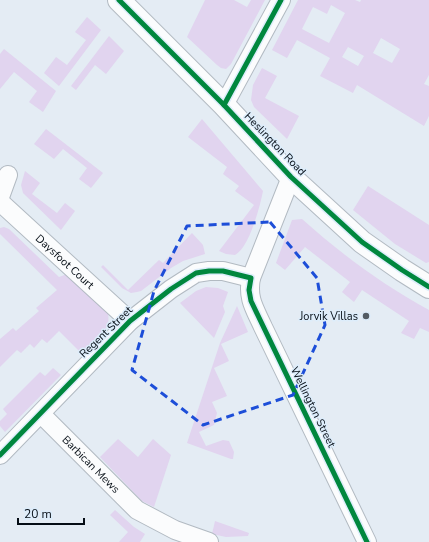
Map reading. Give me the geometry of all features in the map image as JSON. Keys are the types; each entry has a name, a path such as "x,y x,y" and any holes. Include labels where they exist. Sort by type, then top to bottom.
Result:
{"street":[{"name":"Heslington Road","path":"120,0 224,105 291,177 362,242 429,287"},
{"path":"224,105 280,0"},
{"path":"0,197 8,175"},
{"name":"Wellington Street","path":"291,177 251,278 249,290 251,301 367,542"},
{"name":"Daysfoot Court","path":"0,202 130,321"},
{"name":"Regent Street","path":"0,455 130,321 171,289 196,273 209,271 223,271 251,278"},
{"name":"Barbican Mews","path":"41,414 137,510 175,530 209,542"}],"highlighted area":[{"path":"270,222 317,278 325,325 293,395 203,425 132,370 154,291 187,226"}],"shaded area":[{"path":"205,0 234,0 247,7 251,0 265,0 231,64 226,69 217,65 187,37"},
{"path":"298,0 355,0 360,2 361,0 429,0 429,75 424,84 429,86 429,116 424,126 357,85 353,93 320,76 330,58 297,40 287,58 272,50","holes":["331,5 345,13 329,43 302,29 313,7 327,14","381,38 400,49 392,63 373,53","348,47 364,56 358,66 342,57"]},
{"path":"87,17 101,30 59,86 44,73 56,57 67,65 86,40 75,32"},
{"path":"109,36 124,51 106,74 95,65 76,90 71,86"},
{"path":"4,49 56,91 43,112 29,102 37,91 14,72 0,89 0,54"},
{"path":"262,68 277,76 265,98 299,116 287,139 254,107 251,100 253,85"},
{"path":"202,119 263,191 257,216 249,236 240,251 235,255 226,254 219,251 254,205 235,191 239,186 223,174 227,167 188,137"},
{"path":"46,129 103,173 91,188 79,179 87,168 63,149 54,159 34,144"},
{"path":"25,171 40,183 32,194 57,213 65,203 75,211 61,230 23,193 21,185"},
{"path":"368,186 429,225 429,262 426,263 395,244 353,210"},
{"path":"302,219 363,268 395,290 429,310 429,332 420,328 414,339 401,333 409,321 362,290 354,302 342,292 350,282 305,247 285,270 276,263 292,220"},
{"path":"4,227 9,229 59,277 67,274 107,310 108,323 106,329 102,335 82,354 59,331 47,343 42,339 34,348 30,344 21,353 17,350 0,367 0,339 13,328 16,331 39,311 36,308 57,290 0,234 0,228"},
{"path":"192,233 203,245 205,254 183,261 171,268 141,291 131,293 122,288 101,267 103,265 128,290 159,260 163,263"},
{"path":"206,287 218,288 228,292 223,306 225,312 214,338 180,303 196,291"},
{"path":"237,306 248,332 221,344 229,361 214,368 227,396 212,402 217,413 214,425 199,432 206,446 223,440 229,441 234,452 233,459 231,459 187,443 220,343"},
{"path":"53,368 61,375 5,432 0,426 0,421 7,414 3,409 40,372 45,376"},
{"path":"118,439 138,457 153,439 171,455 154,507 142,501 100,457"},
{"path":"115,510 134,527 145,534 140,542 119,542 128,532 110,515"},
{"path":"215,521 249,533 248,536 226,537 212,534"}],"cycle path":[{"path":"119,0 224,105 291,177 362,242 429,287"},
{"path":"224,105 281,0"},
{"path":"0,455 130,321 171,289 196,273 223,271 251,278 249,290 251,301 367,542"}],"place":[{"name":"Jorvik Villas","path":"366,316"}]}
